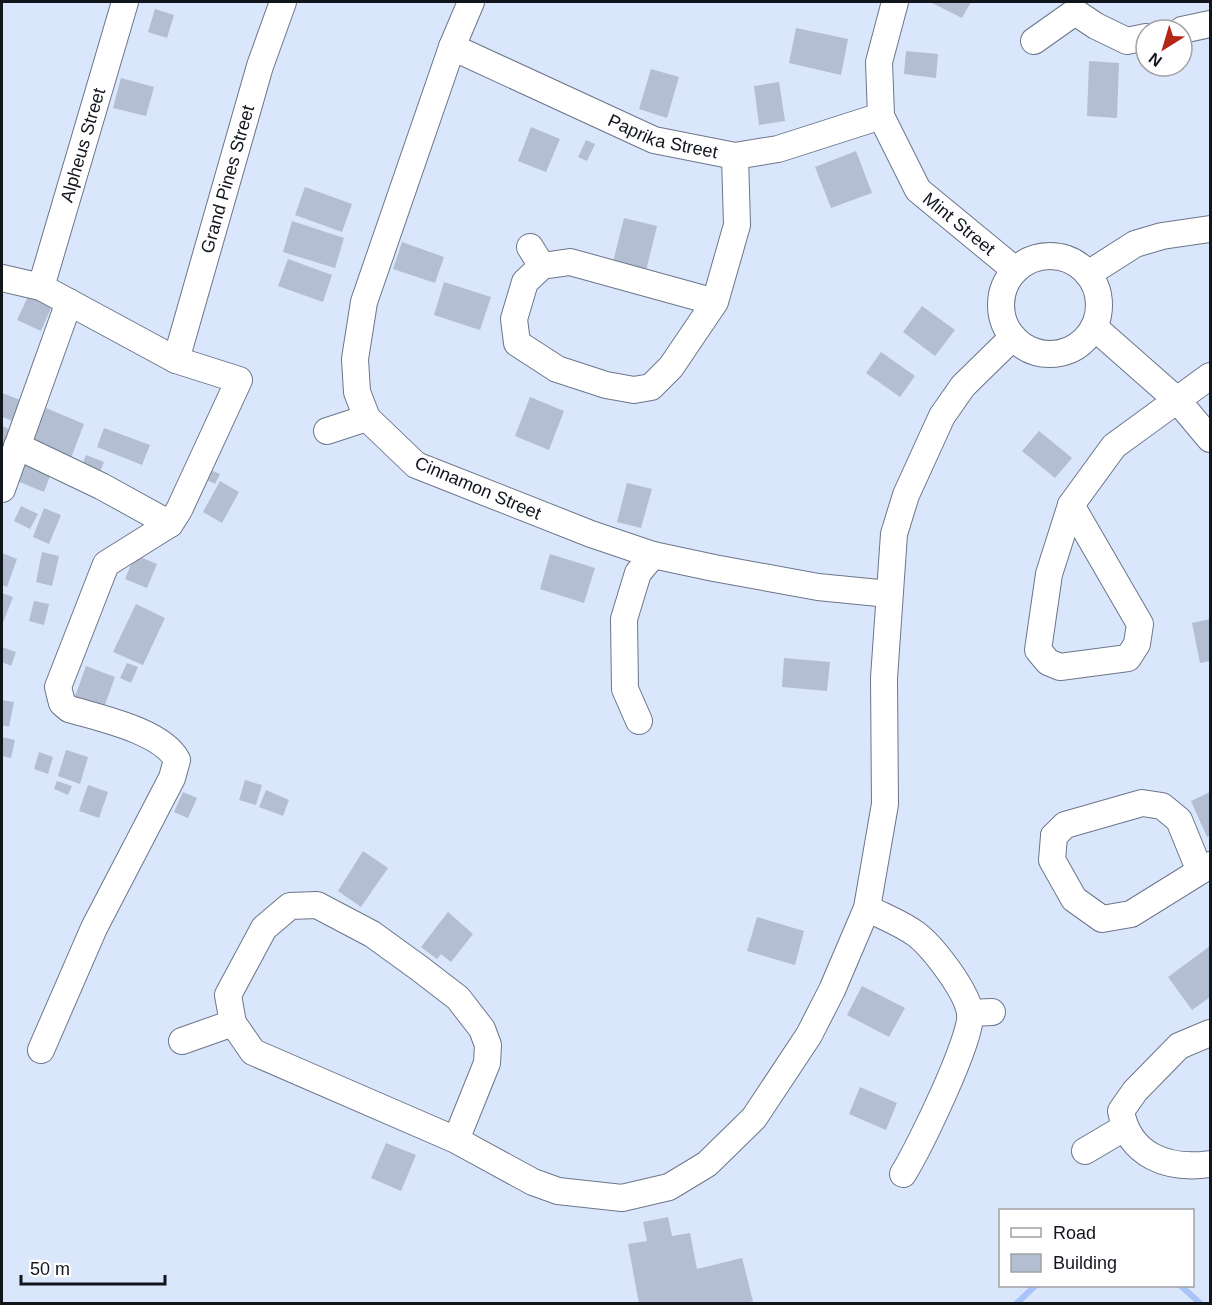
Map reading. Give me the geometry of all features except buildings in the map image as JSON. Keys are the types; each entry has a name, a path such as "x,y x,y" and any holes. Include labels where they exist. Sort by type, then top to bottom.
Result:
{"street":[{"name":"Alpheus Street","path":"41,287 125,2"},
{"name":"Grand Pines Street","path":"176,360 260,66 283,2"},
{"name":"Cinnamon Street","path":"471,2 452,47 364,302 355,359 357,392 367,418 416,465 591,534 653,555 818,587 889,594"},
{"name":"Mint Street","path":"895,2 879,62 881,116 918,190 1015,270"},
{"path":"1034,41 1078,7 1096,26 1127,41 1134,40"},
{"path":"1194,27 1210,24"},
{"name":"Paprika Street","path":"452,47 654,140 735,156 778,149 881,116"},
{"path":"716,302 570,262 536,256 525,282 514,319 517,343 557,369 606,385 634,390 651,387 671,367 716,302 736,225 735,156"},
{"path":"1088,274 1135,244 1162,236 1210,229"},
{"path":"1053,256 1072,262 1088,274 1096,286 1099,300 1094,327 1085,340 1072,349 1056,354 1040,353 1025,347 1013,337 1001,310 1006,282 1015,270 1039,257 1053,256"},
{"path":"2,278 41,287 176,360 239,380 179,510 170,524 106,564 58,687 62,703 69,709 141,732 173,753 177,760 172,778 94,928 41,1050"},
{"path":"2,489 69,302"},
{"path":"1094,327 1178,401 1210,439"},
{"path":"456,1140 487,1063 489,1045 482,1029 458,998 372,934 318,905 290,906 264,928 228,995 233,1023 253,1052 456,1140 533,1182 558,1191 622,1198 669,1187 707,1164 754,1118 809,1035 832,990 867,908 885,804 884,678 894,534 906,495 942,416 963,386 1013,337"},
{"path":"1071,505 1140,624 1137,644 1128,658 1042,668 1038,650 1049,574 1071,505 1114,446 1210,376"},
{"path":"327,431 367,418"},
{"path":"17,446 101,486 170,524"},
{"path":"639,721 625,689 624,619 638,573 653,555"},
{"path":"1142,803 1162,806 1179,820 1205,867 1131,914 1102,919 1074,898 1052,860 1046,831 1142,803"},
{"path":"867,908 915,934 934,952 959,988 981,1013 967,1030 938,1106 903,1174"},
{"path":"182,1041 233,1023"},
{"path":"1210,1033 1179,1046 1135,1090 1121,1111 1124,1128 1139,1151 1170,1164 1210,1164"},
{"path":"1085,1151 1124,1128"}],"waterway":[{"path":"1016,1304 1034,1287"},
{"path":"1182,1287 1201,1304"}]}
